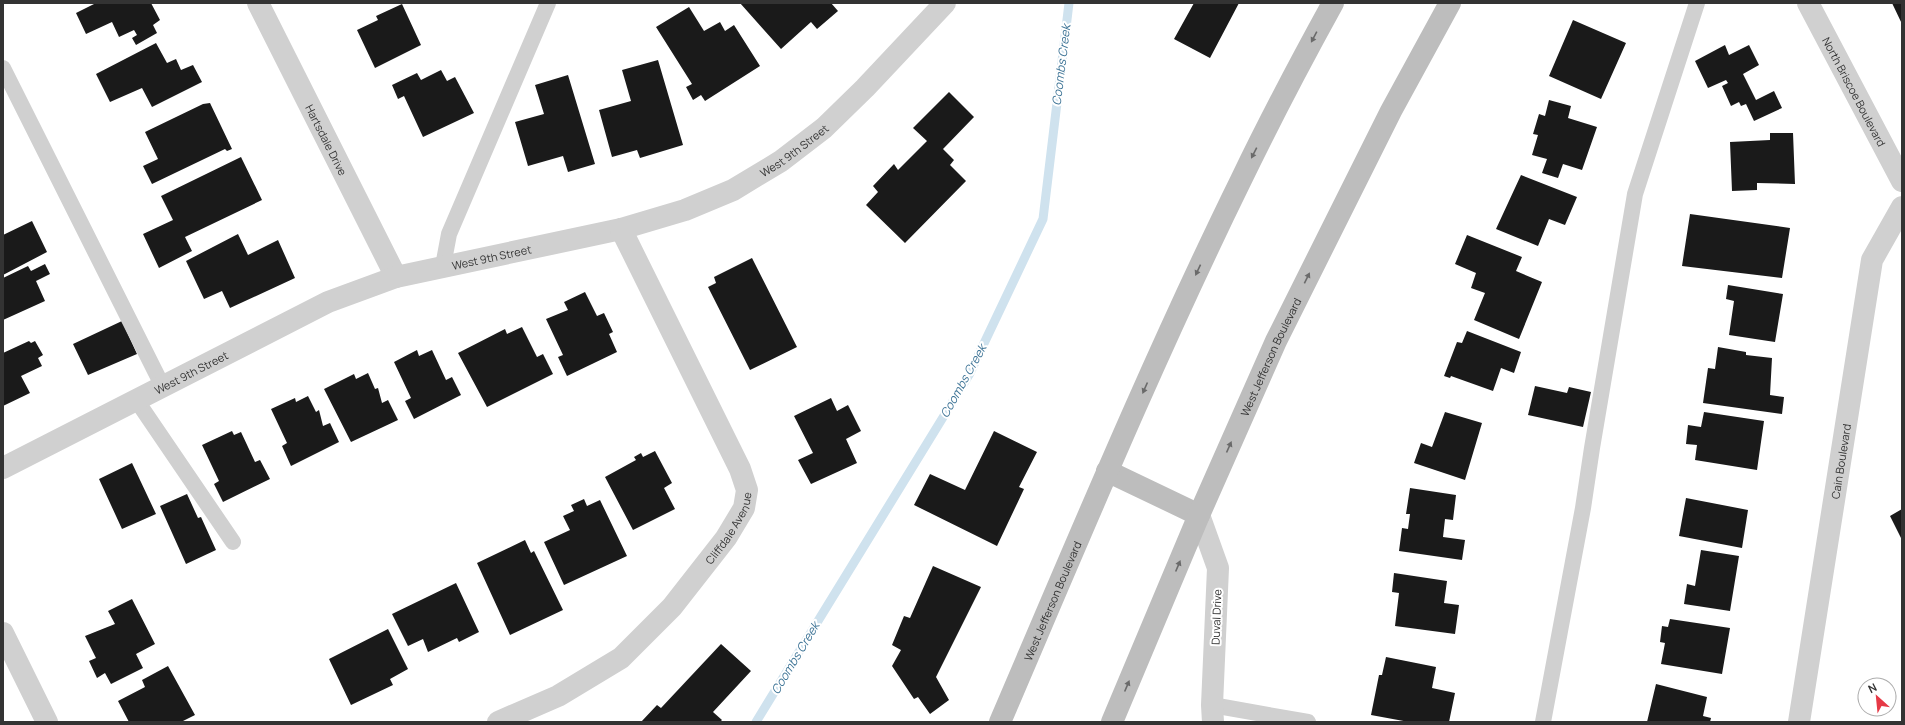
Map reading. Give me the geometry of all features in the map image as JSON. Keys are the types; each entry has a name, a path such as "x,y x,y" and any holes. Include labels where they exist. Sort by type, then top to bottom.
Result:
{"main road":[{"name":"West Jefferson Boulevard","path":"1000,722 1107,471 1238,186 1333,3"},
{"name":"West Jefferson Boulevard","path":"1112,722 1199,516 1276,341 1328,233 1391,111 1450,3"},
{"path":"1107,471 1199,516"}],"street":[{"name":"Hartsdale Drive","path":"258,3 396,277"},
{"name":"West 9th Street","path":"3,468 137,401 328,302 396,277 621,229 685,210 733,190 781,161 824,128 865,88 945,3"},
{"name":"North Briscoe Boulevard","path":"1808,3 1902,181"},
{"name":"Cain Boulevard","path":"1799,722 1872,260 1902,207"},
{"name":"Cliffdale Avenue","path":"498,722 558,696 621,658 672,607 726,538 744,508 747,490 740,469 621,229"},
{"name":"Duval Drive","path":"1199,516 1218,568 1213,713"},
{"path":"3,633 47,722"}],"lane":[{"path":"443,266 449,234 548,3"},
{"path":"1544,722 1583,508 1635,194 1697,3"},
{"path":"3,68 163,387"},
{"path":"137,401 233,542"},
{"path":"1213,713 1308,722"}],"building":[{"path":"96,3 151,3 160,20 153,25 157,33 136,45 132,38 137,35 134,30 119,37 112,22 86,34 76,13"},
{"path":"740,3 831,3 838,11 817,29 811,22 781,49"},
{"path":"1194,3 1239,3 1210,58 1174,39"},
{"path":"1892,3 1902,3 1902,24"},
{"path":"402,4 421,45 375,68 357,30 378,20 376,16"},
{"path":"689,7 704,31 720,22 725,31 734,25 760,66 705,101 701,95 693,100 686,87 692,84 656,27"},
{"path":"1573,20 1626,43 1601,99 1549,76"},
{"path":"156,43 167,63 176,59 181,70 193,65 202,82 152,107 142,88 110,102 96,74"},
{"path":"1725,45 1729,55 1749,45 1759,65 1743,74 1756,100 1774,91 1782,108 1754,121 1746,104 1741,106 1739,102 1731,106 1722,86 1728,83 1726,80 1708,88 1695,61"},
{"path":"658,60 683,145 640,158 637,150 612,157 599,110 631,101 622,70"},
{"path":"441,70 447,81 455,77 474,113 423,137 404,96 398,99 392,85 417,73 421,80"},
{"path":"568,75 595,164 568,172 563,156 528,166 515,122 544,114 535,85"},
{"path":"949,92 974,117 943,149 954,160 950,165 966,181 905,243 866,205 878,192 873,186 894,164 898,170 927,141 913,128"},
{"path":"1549,100 1571,106 1568,118 1597,127 1582,170 1563,164 1558,178 1542,173 1547,159 1532,155 1538,135 1533,134 1539,114 1545,116"},
{"path":"210,103 232,149 227,151 225,149 152,184 143,166 158,159 145,132 203,104"},
{"path":"1770,133 1793,133 1795,184 1757,183 1757,190 1732,191 1730,142 1770,140"},
{"path":"241,157 262,200 185,237 192,251 159,268 143,234 173,220 161,196"},
{"path":"1521,175 1577,197 1565,225 1549,219 1538,246 1496,229"},
{"path":"1690,214 1790,228 1782,278 1682,266"},
{"path":"32,221 47,252 3,275 3,235"},
{"path":"238,234 248,255 278,240 295,278 230,308 222,291 204,299 186,261"},
{"path":"1467,235 1522,257 1516,271 1542,282 1519,339 1474,320 1485,293 1471,288 1476,273 1455,264"},
{"path":"752,258 797,347 750,370 708,287 716,283 714,277"},
{"path":"45,264 50,274 36,281 45,301 3,320 3,278 28,266 31,271"},
{"path":"1728,285 1783,294 1775,342 1729,335 1734,301 1726,299"},
{"path":"585,292 597,316 604,313 613,332 609,334 617,352 567,376 558,357 563,355 546,319 568,310 564,302"},
{"path":"122,321 137,354 88,375 73,344"},
{"path":"522,327 537,357 543,354 553,374 487,407 458,353 505,329 507,334"},
{"path":"1467,331 1521,352 1514,373 1501,368 1493,391 1451,376 1450,378 1444,376 1457,342 1462,343"},
{"path":"29,341 31,343 35,341 43,355 38,358 42,366 21,376 30,393 3,406 3,353"},
{"path":"1718,347 1746,352 1746,355 1772,358 1770,395 1784,397 1782,414 1703,403 1708,368 1715,369"},
{"path":"417,350 419,356 432,350 446,380 452,377 461,395 414,419 405,401 411,398 394,362"},
{"path":"368,373 375,389 378,388 382,403 388,400 398,420 351,442 324,389 354,374 356,379"},
{"path":"1535,386 1567,393 1569,387 1591,392 1583,427 1528,415"},
{"path":"308,396 316,412 319,410 323,426 330,423 339,442 291,466 282,446 287,443 271,409 295,398 296,402"},
{"path":"831,398 837,411 848,405 861,431 846,439 857,463 811,484 798,460 813,453 794,416"},
{"path":"1445,412 1482,423 1465,480 1414,463 1421,443 1432,447"},
{"path":"1704,412 1764,421 1757,470 1695,460 1697,445 1686,444 1688,425 1701,427"},
{"path":"232,431 234,435 241,432 255,462 260,460 270,479 223,502 214,484 219,481 202,445"},
{"path":"994,431 1037,452 1019,487 1024,489 997,546 914,505 930,474 965,490"},
{"path":"655,451 672,483 664,488 675,509 633,530 605,477 636,460 634,457 641,453 643,457"},
{"path":"132,463 156,514 122,529 99,479"},
{"path":"1410,488 1456,495 1453,520 1445,519 1443,537 1465,540 1462,560 1399,551 1402,528 1408,529 1410,514 1406,514"},
{"path":"187,494 198,518 201,517 216,550 186,564 160,506"},
{"path":"1686,498 1748,510 1742,548 1679,536"},
{"path":"584,499 587,506 600,500 627,556 564,585 544,542 570,530 563,516 574,511 571,505"},
{"path":"1902,509 1902,540 1890,516"},
{"path":"525,540 531,553 534,551 563,610 510,635 477,563"},
{"path":"1701,550 1739,556 1730,611 1684,604 1687,584 1695,586"},
{"path":"933,566 981,587 936,677 949,700 930,714 918,697 914,699 892,666 901,650 892,645 904,616 910,618"},
{"path":"1394,573 1447,581 1444,603 1459,605 1455,634 1395,626 1399,593 1392,592"},
{"path":"456,583 479,632 459,642 457,638 428,652 423,639 408,646 392,614"},
{"path":"132,599 155,644 136,654 143,668 111,684 105,673 97,678 89,661 96,658 85,636 115,624 108,611"},
{"path":"1670,619 1730,628 1722,674 1661,664 1665,643 1660,642 1662,626 1668,627"},
{"path":"388,629 408,669 390,679 393,685 351,705 329,659"},
{"path":"721,644 751,671 713,712 722,720 720,722 641,722 657,705 661,708"},
{"path":"1386,657 1436,667 1432,688 1455,693 1449,722 1409,722 1371,715 1379,675 1382,675"},
{"path":"168,666 195,715 181,722 129,722 118,701 145,687 142,680"},
{"path":"1656,684 1707,697 1703,716 1711,718 1710,722 1647,722"}],"waterway":[{"name":"Coombs Creek","path":"756,722 969,375 1043,219 1069,3"}]}
